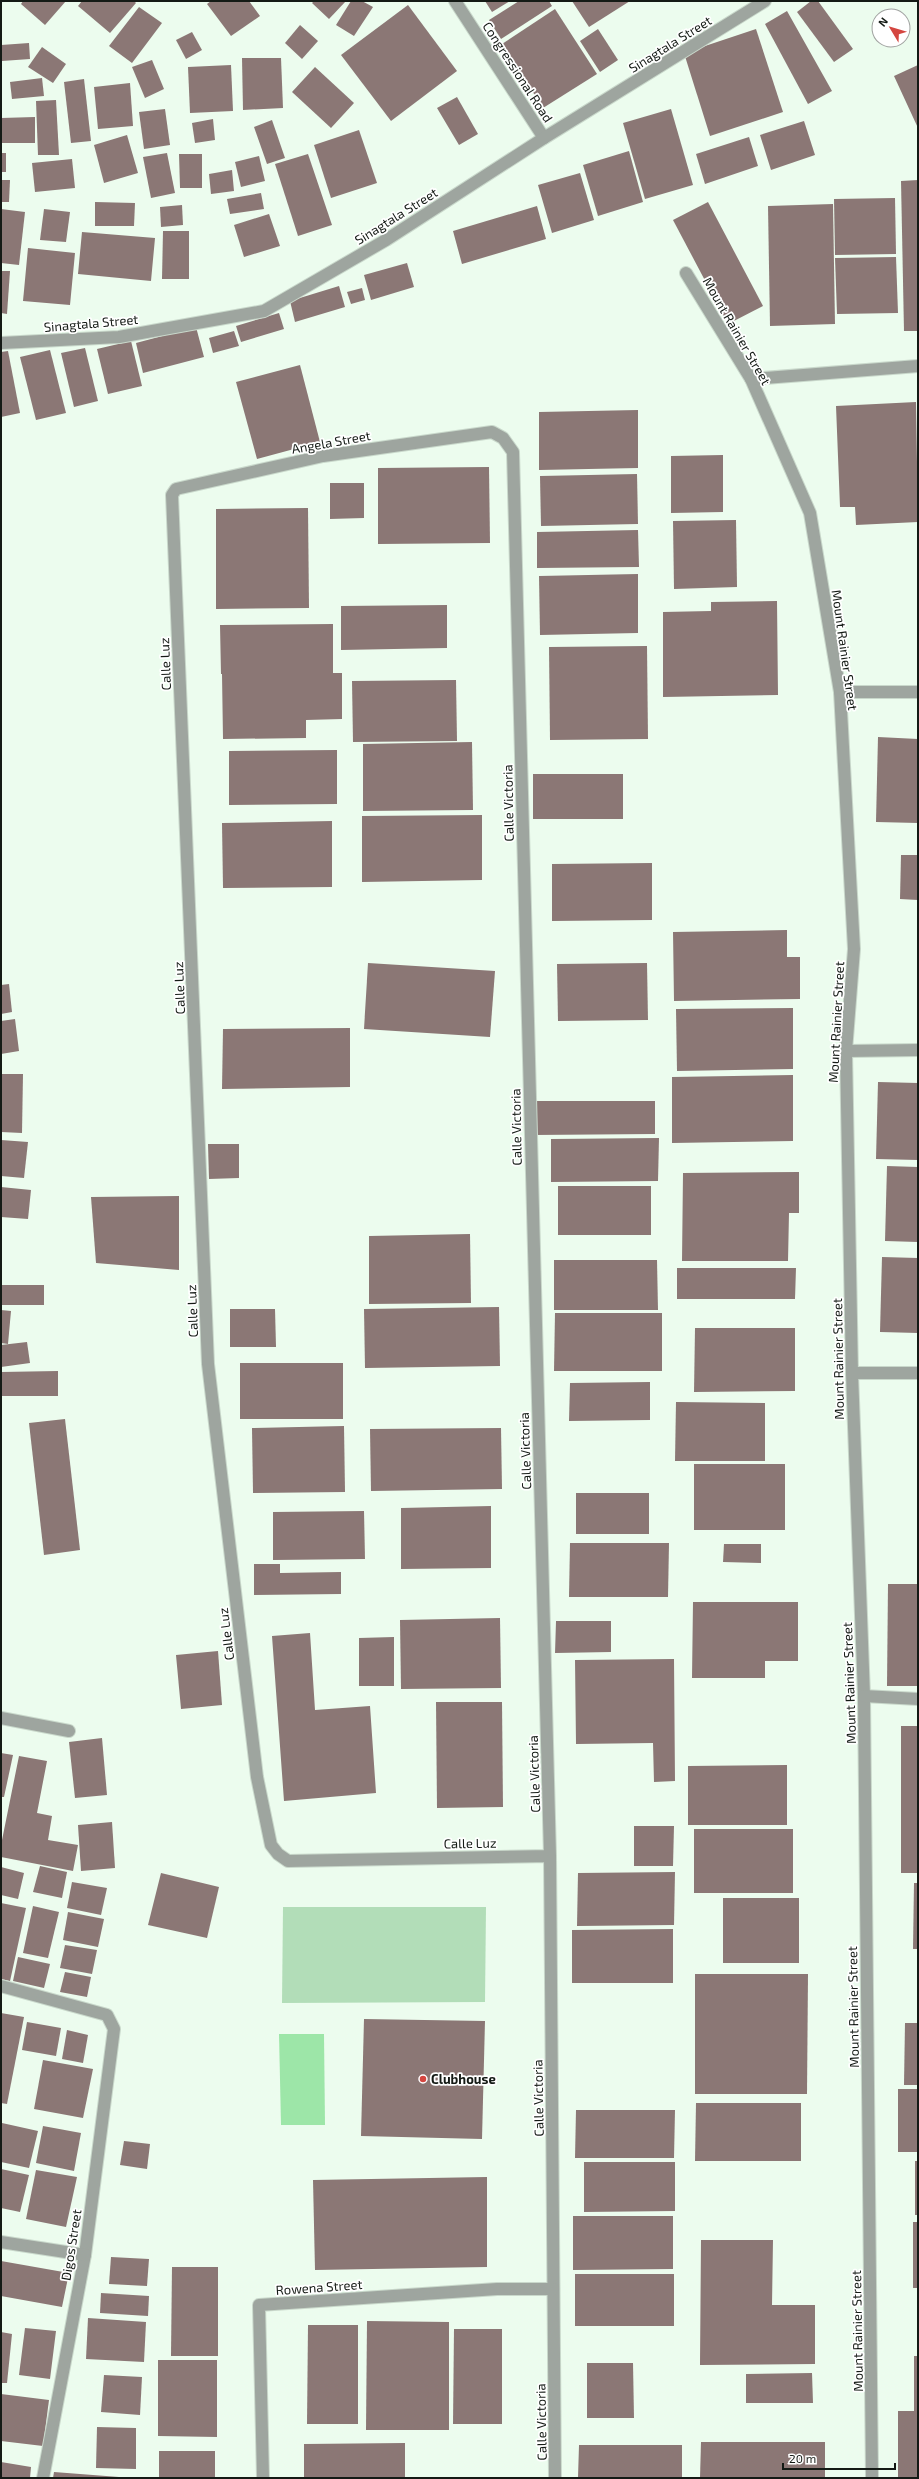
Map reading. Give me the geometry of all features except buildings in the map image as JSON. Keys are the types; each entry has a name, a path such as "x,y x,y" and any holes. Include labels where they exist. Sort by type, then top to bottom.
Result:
{"street":[{"name":"Congressional Road","path":"455,1 544,138"},
{"name":"Sinagtala Street","path":"1,343 119,337 264,311 386,240 544,138 765,1"},
{"name":"Mount Rainier Street","path":"686,273 751,379 810,513 840,692 854,949 846,1051 852,1373 864,1696 872,2478"},
{"path":"751,379 918,366"},
{"name":"Angela Street","path":"176,489 323,456 492,432"},
{"name":"Calle Victoria","path":"492,432 503,438 513,452 550,1856 555,2478"},
{"name":"Calle Luz","path":"176,489 172,495 208,1364 257,1777 272,1845 278,1854 288,1861 550,1856"},
{"path":"840,692 918,692"},
{"path":"846,1051 918,1050"},
{"path":"852,1373 918,1373"},
{"path":"864,1696 918,1699"},
{"path":"1,1718 69,1731"},
{"name":"Digos Street","path":"1,1986 107,2015 114,2029 85,2255 43,2478"},
{"path":"1,2242 85,2255"},
{"name":"Rowena Street","path":"263,2478 259,2305 497,2289 553,2289"}],"shaded area":[{"path":"283,1907 486,1907 485,2002 282,2003"},
{"path":"279,2034 324,2034 325,2125 281,2125"}],"place":[{"name":"Clubhouse","path":"423,2079"}]}
